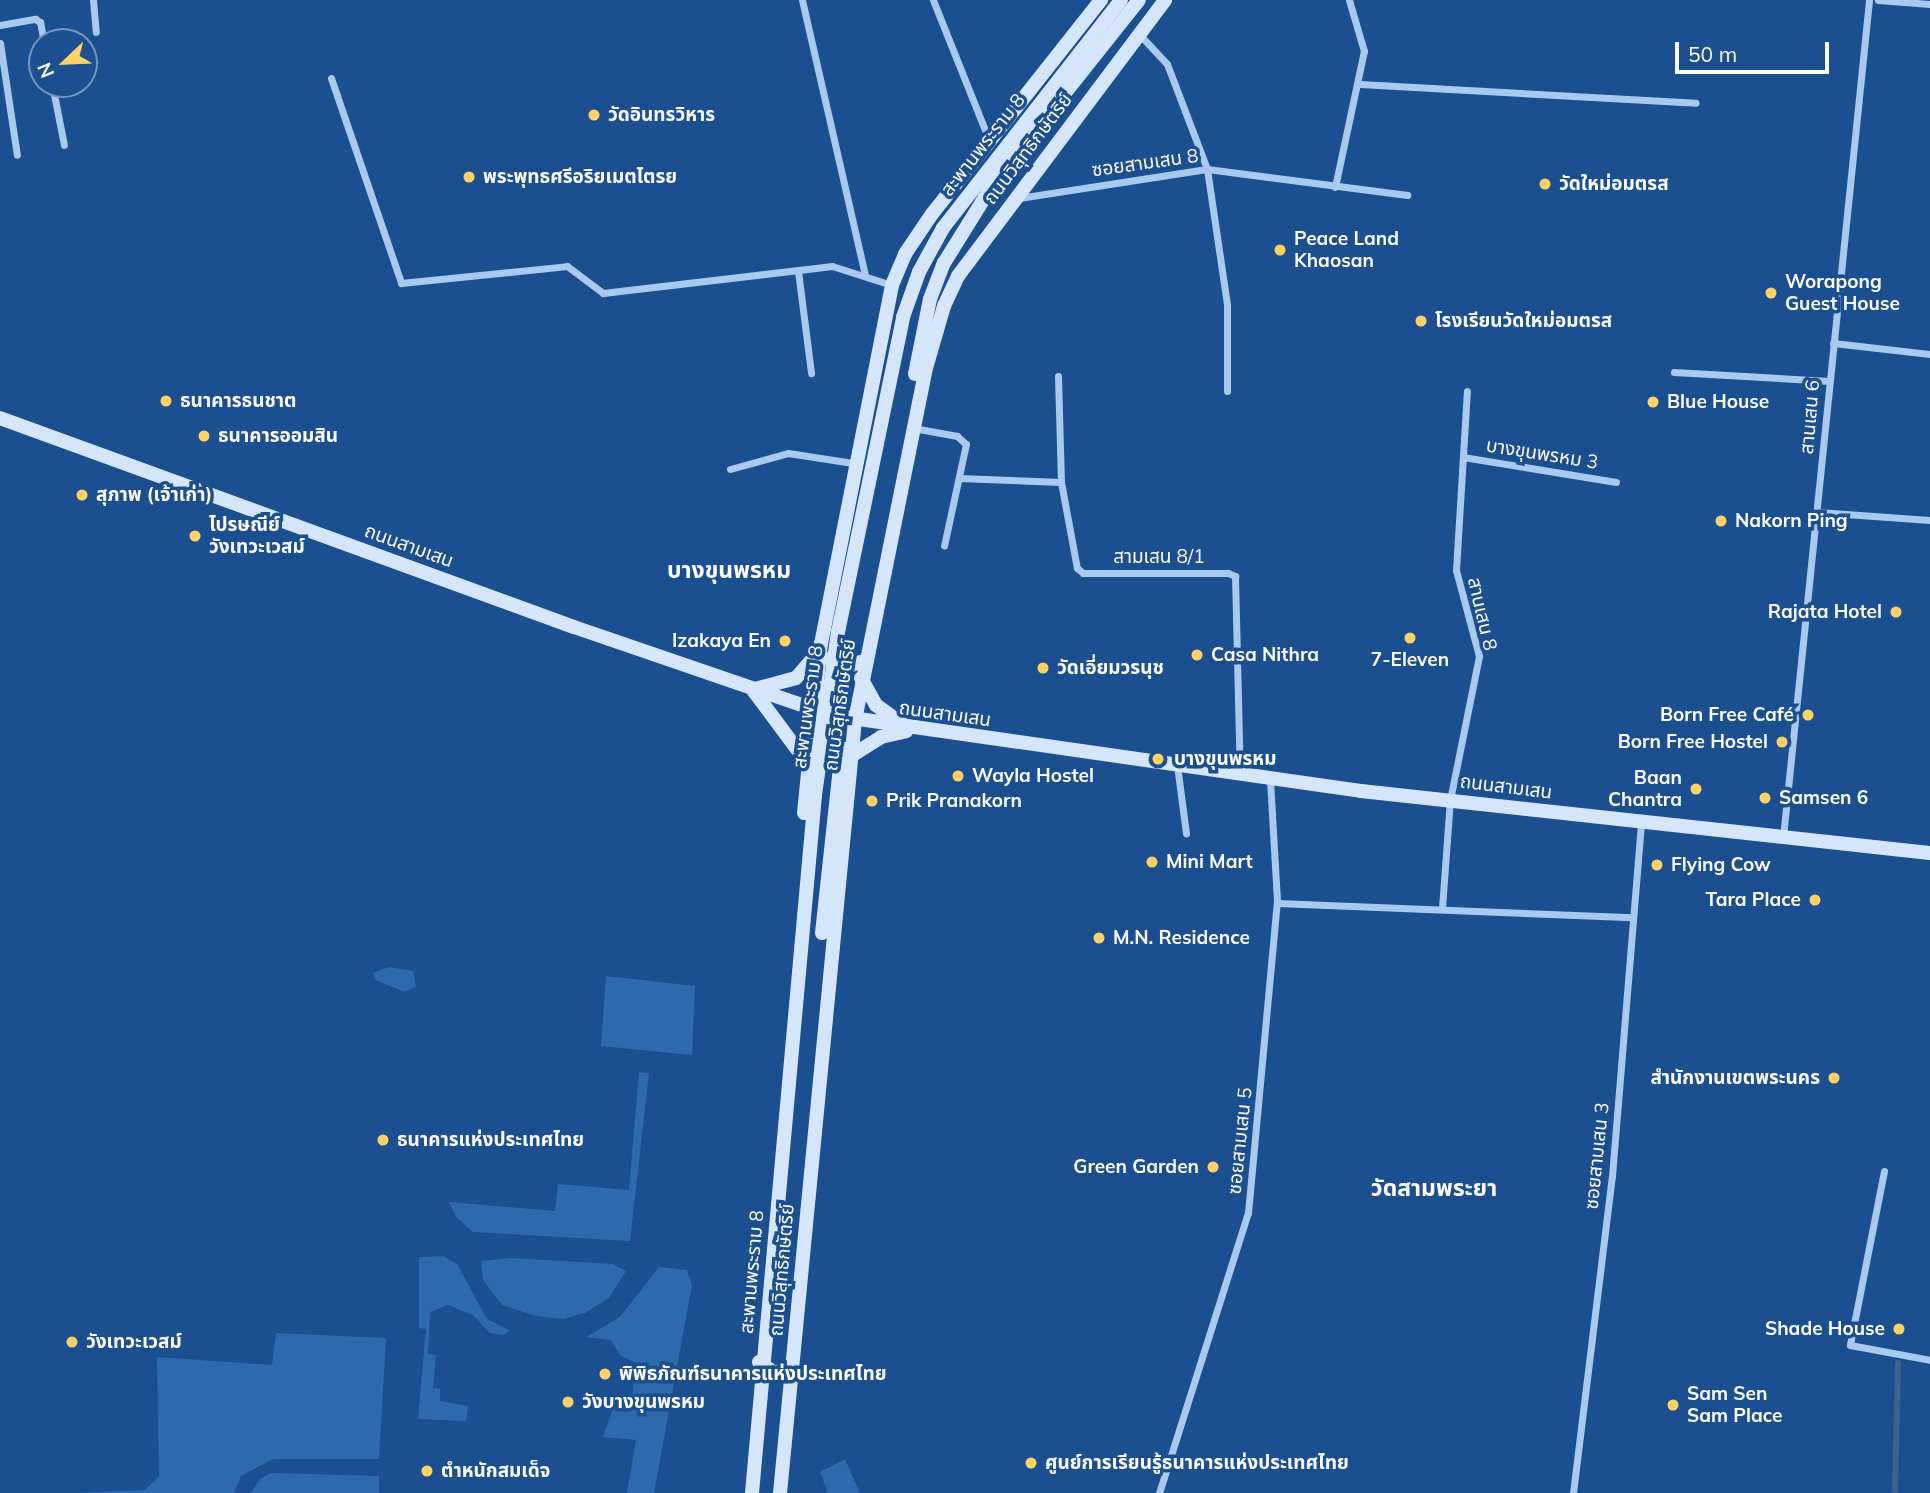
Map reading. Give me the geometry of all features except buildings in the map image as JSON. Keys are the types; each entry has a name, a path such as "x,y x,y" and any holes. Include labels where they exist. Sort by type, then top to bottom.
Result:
{"main road":[{"name":"ถนนวิสุทธิกษัตริย์","path":"750,1493 812,709 821,647 892,285 905,254 989,140 1101,0"},
{"name":"สะพานพระราม 8","path":"750,1493 815,795 838,632 903,317 919,272 943,228 1121,0"},
{"name":"สะพานพระราม 8","path":"775,1493 825,897 845,722 930,299 944,263 995,181 1139,0"},
{"name":"ถนนวิสุทธิกษัตริย์","path":"780,1493 855,720 864,661 913,428 944,306 958,276 1165,0"},
{"name":"ถนนสามเสน","path":"0,418 753,690 855,720 1270,779 1930,853"},
{"path":"808,764 753,690 796,678 821,647 831,663 841,668 864,661"},
{"path":"861,678 884,713 911,729"},
{"path":"851,756 881,737 911,729"},
{"path":"759,1362 775,1373 792,1366"}],"street":[{"path":"93,0 96,28"},
{"path":"802,0 865,275"},
{"path":"933,0 989,140"},
{"path":"1335,187 1360,84 1364,51 1349,0"},
{"name":"สานเสน 6","path":"1783,837 1870,0"},
{"path":"1878,0 1930,4"},
{"path":"0,25 35,19 40,22 41,28"},
{"path":"1139,34 1167,64 1207,169 1227,305 1227,391"},
{"path":"0,43 17,155"},
{"path":"331,78 401,283 567,265 603,293 832,266 892,285"},
{"path":"1360,84 1695,103"},
{"path":"55,98 64,145"},
{"name":"ซอยสามเสน 8","path":"1014,199 1207,169 1407,195"},
{"path":"799,271 811,373"},
{"path":"1833,343 1930,354"},
{"path":"1674,372 1829,381"},
{"name":"สามเสน 8/1","path":"1058,376 1061,482 1074,559 1083,573 1228,573 1235,576 1240,775"},
{"name":"สานเสน 8","path":"1442,908 1450,800 1479,656 1456,570 1467,391"},
{"path":"913,428 963,438 966,444 944,546"},
{"path":"730,469 788,453 859,464"},
{"name":"บางขุนพรหม 3","path":"1463,457 1616,482"},
{"path":"959,478 1061,482"},
{"path":"1818,512 1930,520"},
{"path":"1177,765 1185,833"},
{"name":"ซอยสามเสน 5","path":"1159,1493 1248,1213 1277,903 1270,779"},
{"name":"ซอยสามเสน 3","path":"1573,1493 1612,1177 1641,821"},
{"path":"1277,903 1632,917"},
{"path":"1884,1171 1850,1345 1930,1360"}],"shaded area":[{"path":"389,967 413,971 416,987 404,992 376,980 373,973"},
{"path":"606,976 695,986 692,1055 601,1046"},
{"path":"639,1072 649,1073 630,1241 473,1232 456,1217 449,1202 555,1211 558,1184 629,1190"},
{"path":"443,1256 457,1264 487,1319 509,1330 505,1335 490,1333 473,1315 448,1305 430,1312 428,1354 436,1355 433,1388 440,1389 440,1401 468,1406 466,1421 418,1419 426,1329 419,1328 419,1257"},
{"path":"511,1258 613,1264 626,1271 609,1298 585,1313 563,1319 536,1316 502,1305 483,1280 481,1261"},
{"path":"659,1267 687,1270 692,1285 654,1493 627,1493 636,1440 603,1437 616,1400 633,1393 634,1362 621,1356 611,1340 586,1337 620,1317"},
{"path":"276,1333 386,1338 379,1459 273,1459 241,1476 234,1493 76,1493 145,1490 159,1476 157,1357 272,1365"},
{"path":"845,1459 860,1493 828,1493 820,1472"},
{"path":"271,1473 379,1476 379,1493 251,1493 260,1479"}],"waterway":[{"path":"1895,1493 1898,1363"}],"place":[{"name":"วัดอินทรวิหาร","path":"594,115"},
{"name":"พระพุทธศรีอริยเมตไตรย","path":"469,177"},
{"name":"วัดใหม่อมตรส","path":"1545,184"},
{"name":"Peace Land Khaosan","path":"1280,250"},
{"name":"Worapong Guest House","path":"1771,293"},
{"name":"โรงเรียนวัดใหม่อมตรส","path":"1421,321"},
{"name":"ธนาคารธนชาต","path":"166,401"},
{"name":"Blue House","path":"1653,402"},
{"name":"ธนาคารออมสิน","path":"204,436"},
{"name":"สุภาพ (เจ้าเก่า)","path":"82,495"},
{"name":"Nakorn Ping","path":"1721,521"},
{"name":"ไปรษณีย์ วังเทวะเวสม์","path":"195,536"},
{"name":"Rajata Hotel","path":"1896,612"},
{"name":"7-Eleven","path":"1410,638"},
{"name":"Izakaya En","path":"785,641"},
{"name":"Casa Nithra","path":"1197,655"},
{"name":"วัดเอี่ยมวรนุช","path":"1043,668"},
{"name":"Born Free Café","path":"1808,715"},
{"name":"Born Free Hostel","path":"1782,742"},
{"name":"บางขุนพรหม","path":"1158,759"},
{"name":"Wayla Hostel","path":"958,776"},
{"name":"Baan Chantra","path":"1696,789"},
{"name":"Samsen 6","path":"1765,798"},
{"name":"Prik Pranakorn","path":"872,801"},
{"name":"Mini Mart","path":"1152,862"},
{"name":"Flying Cow","path":"1657,865"},
{"name":"Tara Place","path":"1815,900"},
{"name":"M.N. Residence","path":"1099,938"},
{"name":"สำนักงานเขตพระนคร","path":"1834,1078"},
{"name":"ธนาคารแห่งประเทศไทย","path":"383,1140"},
{"name":"Green Garden","path":"1213,1167"},
{"name":"Shade House","path":"1899,1329"},
{"name":"วังเทวะเวสม์","path":"72,1342"},
{"name":"พิพิธภัณฑ์ธนาคารแห่งประเทศไทย","path":"605,1374"},
{"name":"วังบางขุนพรหม","path":"568,1402"},
{"name":"Sam Sen Sam Place","path":"1673,1405"},
{"name":"ศูนย์การเรียนรู้ธนาคารแห่งประเทศไทย","path":"1031,1463"},
{"name":"ตำหนักสมเด็จ","path":"427,1471"}],"district":[{"name":"บางขุนพรหม","path":"729,570"},
{"name":"วัดสามพระยา","path":"1434,1188"}]}
